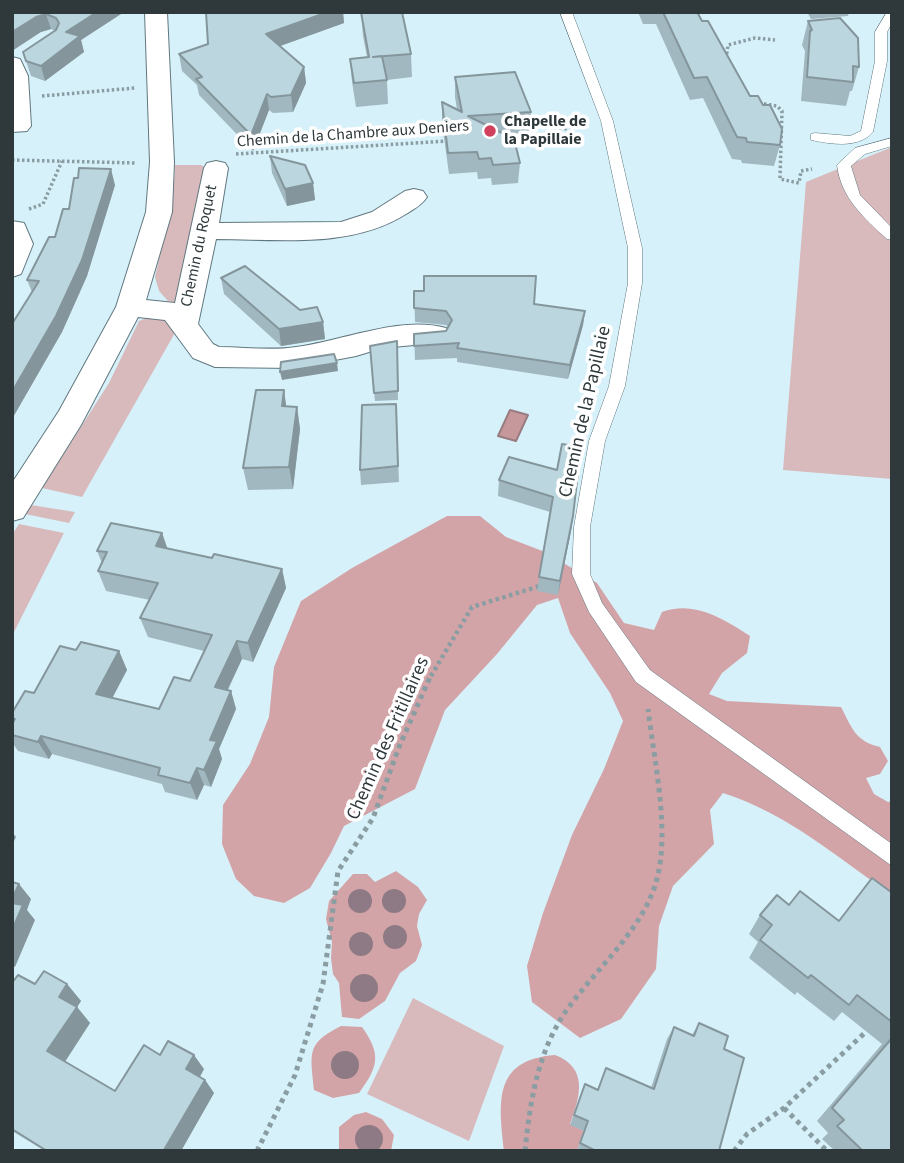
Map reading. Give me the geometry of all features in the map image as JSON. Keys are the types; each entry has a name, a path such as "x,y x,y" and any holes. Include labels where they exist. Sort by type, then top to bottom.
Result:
{"street":[{"path":"12,509 69,416 130,307 159,212 162,162 156,12"},
{"path":"19,126 18,76 12,64 33,50"},
{"name":"Chemin du Roquet","path":"184,324 222,162"},
{"path":"205,231 342,230 381,218 414,197"},
{"path":"12,268 20,252 21,239 15,229 21,219"},
{"path":"130,307 173,312 203,351 215,357 271,359 346,348 381,338 436,335"}],"lane":[{"name":"Chemin de la Papillaie","path":"566,12 607,121 616,173 633,237 635,283 617,386 597,440 582,527 581,574 595,607 643,676 892,856"},
{"path":"815,137 850,139 864,136 867,132 881,61 881,32 892,13"},
{"path":"892,142 860,151 844,165 844,177 852,195 892,236"}],"path":[{"path":"726,66 728,45 755,38 775,40"},
{"path":"18,98 142,87"},
{"path":"749,102 777,106 782,111 780,179 799,183 801,171 812,169"},
{"name":"Chemin de la Chambre aux Deniers","path":"494,138 534,136 607,121"},
{"path":"773,142 781,139"},
{"name":"Chemin de la Chambre aux Deniers","path":"222,162 453,141"},
{"path":"12,160 139,163"},
{"path":"21,219 43,204 62,161"},
{"name":"Chemin des Fritillaires","path":"257,1151 295,1075 323,984 338,871 373,818 399,747 437,662 472,607 581,574"},
{"path":"525,1151 531,1091 544,1054 564,1016 642,910 657,879 660,843 643,676"},
{"path":"734,1151 747,1134 784,1108 878,1020"},
{"path":"784,1108 827,1151"}],"shaded area":[{"path":"892,147 892,479 783,470 806,182"},
{"path":"175,165 201,165 209,170 177,303 168,301 159,291 155,277 173,198"},
{"path":"151,316 164,318 176,331 82,497 42,488 109,383 139,321"},
{"path":"510,410 528,415 516,441 498,436"},
{"path":"31,505 75,512 69,523 25,514"},
{"path":"447,516 480,516 506,537 545,552 597,583 624,623 654,630 662,612 686,608 708,613 750,636 747,653 722,673 709,694 727,701 841,707 855,733 880,747 888,761 880,774 866,778 874,794 888,802 892,801 892,895 791,825 723,793 710,810 714,844 673,886 659,926 656,969 621,1019 580,1038 532,1002 527,966 543,913 572,835 604,769 623,721 610,693 570,633 558,598 537,605 497,654 445,710 415,789 344,826 310,888 284,903 254,896 236,879 222,844 223,805 250,764 269,717 274,667 301,601 352,568"},
{"path":"19,524 64,533 12,636 12,535"},
{"path":"396,871 418,887 427,900 419,914 417,926 422,945 416,961 400,973 385,1001 359,1019 342,1017 339,983 333,974 332,942 326,919 329,901 353,874 367,874 375,882"},
{"path":"413,998 504,1046 469,1141 367,1094"},
{"path":"341,1026 362,1027 373,1045 375,1061 370,1076 359,1093 333,1098 314,1090 312,1059 313,1051 321,1039"},
{"path":"555,1055 573,1067 577,1075 579,1094 570,1124 584,1131 577,1151 504,1151 501,1101 510,1075 520,1065"},
{"path":"366,1112 382,1119 394,1135 391,1151 339,1151 339,1127 354,1115"}],"building":[{"path":"12,12 97,12 66,32 80,36 41,66 26,61 23,52 56,30 59,23 56,18 46,14 12,32"},
{"path":"206,12 328,12 266,34 304,67 291,95 271,97 267,94 251,135 196,79 202,77 179,54 208,44"},
{"path":"361,12 402,12 411,54 382,56 387,80 354,83 350,59 369,57"},
{"path":"663,12 697,12 702,21 708,21 750,96 758,96 763,105 770,105 782,129 780,145 747,142 746,138 737,137 707,77 694,78"},
{"path":"840,18 858,38 859,67 853,66 853,82 807,77 812,30 808,21"},
{"path":"515,72 531,112 468,116 514,139 520,163 493,165 491,158 479,159 477,152 448,153 442,102 462,112 455,77"},
{"path":"270,156 305,165 313,183 285,189"},
{"path":"79,168 111,169 82,260 56,316 12,392 12,324 39,281 27,280 49,237 55,237 63,209 69,209 74,178 78,178"},
{"path":"245,266 300,310 317,307 323,322 279,329 221,278"},
{"path":"424,276 536,276 534,304 585,311 570,365 457,348 459,343 414,346 414,334 446,331 452,320 446,311 414,308 414,291 424,291"},
{"path":"397,341 398,391 374,393 370,346"},
{"path":"334,354 337,363 280,372 281,362"},
{"path":"256,390 284,390 282,406 297,407 289,467 243,468"},
{"path":"396,404 398,466 360,470 362,405"},
{"path":"562,444 581,447 573,516 560,581 539,577 553,497 499,480 509,457 557,470"},
{"path":"111,523 162,533 156,546 212,558 214,554 282,569 248,643 237,641 215,687 231,691 210,740 217,741 204,770 197,768 190,783 158,775 160,768 41,736 38,742 12,735 15,719 12,718 12,713 25,691 34,693 60,646 76,650 81,642 119,651 96,694 159,709 174,677 190,681 212,635 140,618 158,583 98,571 107,552 97,551"},
{"path":"872,878 892,891 892,1022 857,995 849,1005 811,975 808,978 760,940 772,925 760,915 777,895 789,905 800,891 839,921"},
{"path":"12,882 19,884 12,899"},
{"path":"12,903 23,905 12,930"},
{"path":"44,971 67,984 59,997 77,1007 47,1051 115,1091 144,1045 160,1055 168,1041 194,1055 186,1069 205,1080 164,1150 166,1151 47,1151 12,1129 12,983 18,975 35,984"},
{"path":"699,1023 728,1036 724,1049 744,1058 719,1151 596,1151 580,1143 588,1121 574,1115 585,1084 598,1090 606,1068 654,1089 674,1027 694,1036"},
{"path":"892,1038 892,1151 863,1151 837,1126 844,1120 832,1108"}],"place":[{"name":"Chapelle de la Papillaie","path":"490,131"}]}
